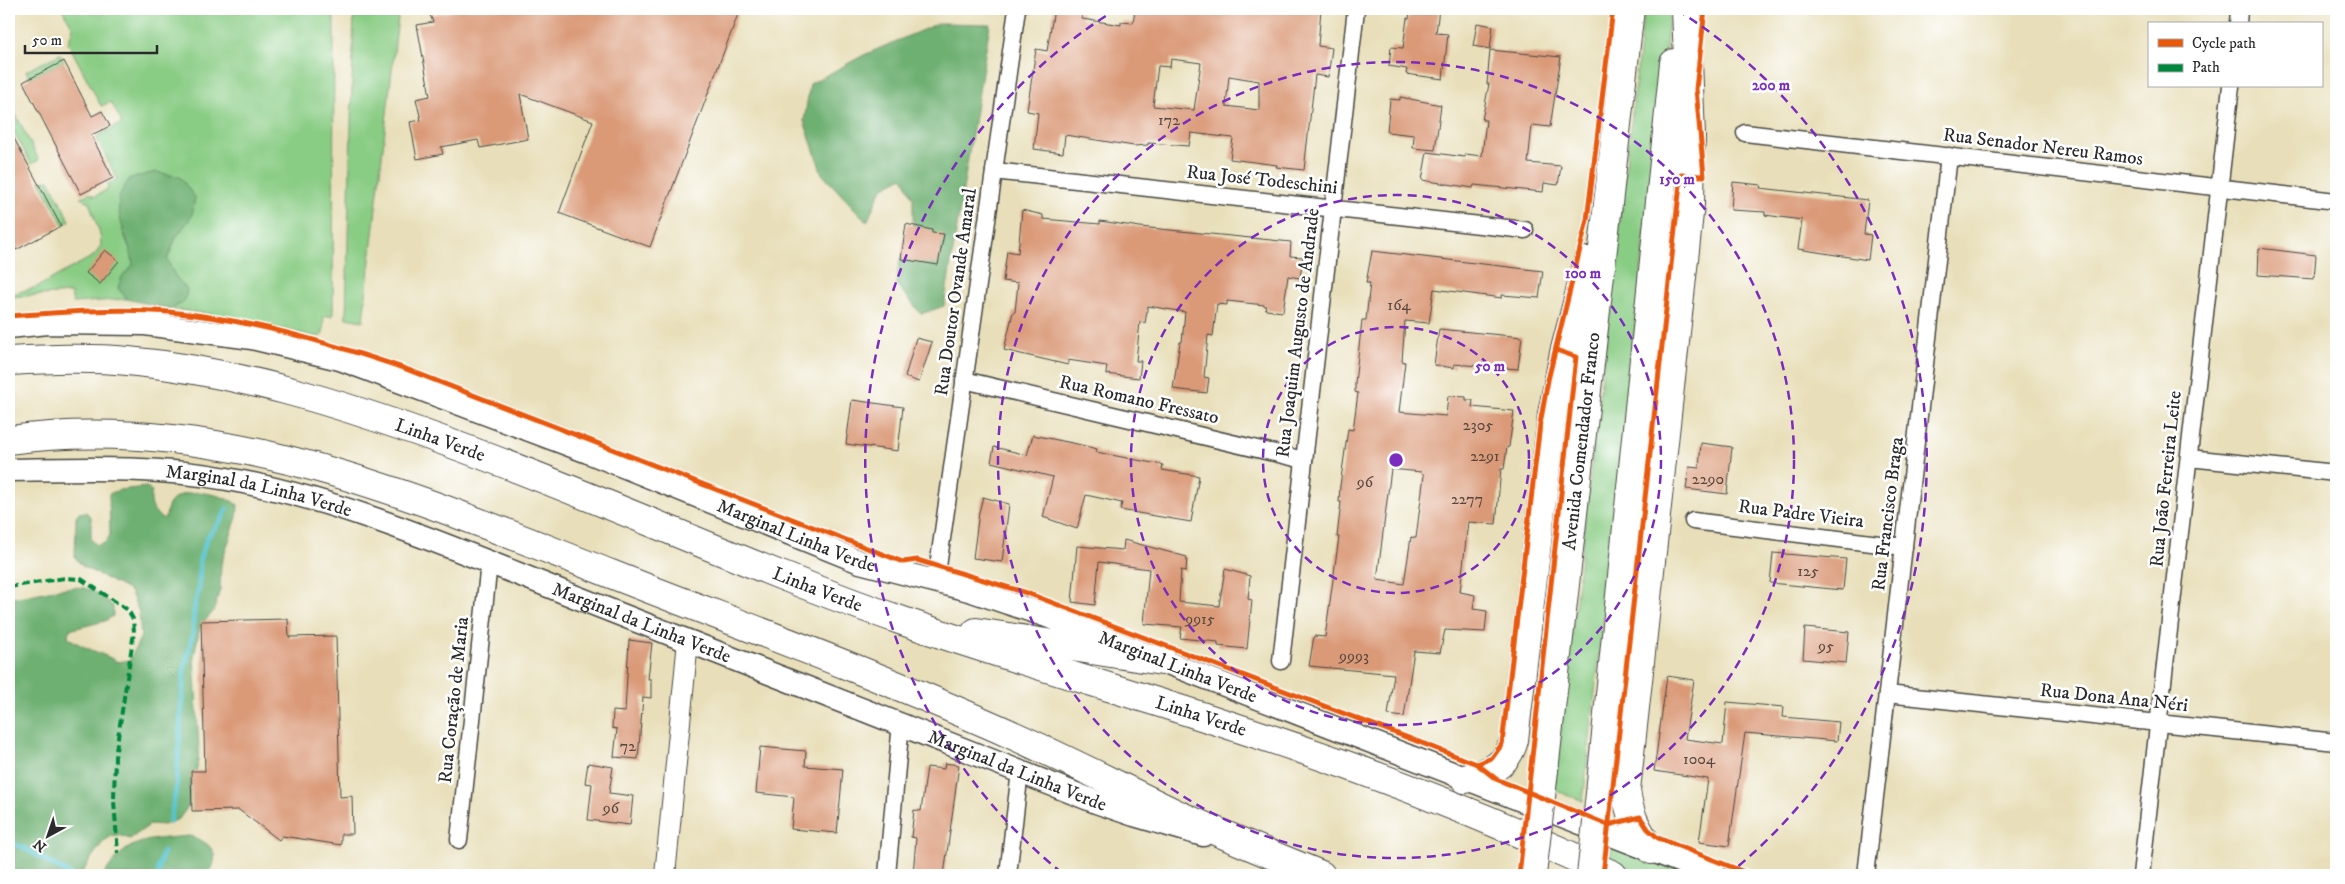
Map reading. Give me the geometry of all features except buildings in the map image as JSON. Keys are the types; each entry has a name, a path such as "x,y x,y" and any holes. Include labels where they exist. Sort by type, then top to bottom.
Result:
{"highway":[{"name":"Avenida Comendador Franco","path":"1532,875 1630,9"},
{"path":"1591,875 1679,9"},
{"path":"1652,850 1632,819 1626,790 1690,204 1691,136 1686,9"},
{"path":"1466,778 1488,772 1500,765 1511,751 1514,740 1548,441 1558,380 1613,166"},
{"name":"Linha Verde","path":"9,362 79,359 168,366 252,380 309,396 417,431 530,473 898,619 1269,738 1490,821 1613,875"},
{"path":"9,440 85,434 192,440 280,456 390,489 942,704 1258,850 1321,875"},
{"path":"898,619 1162,661"}],"main road":[{"name":"Marginal Linha Verde","path":"9,327 47,323 145,324 252,338 340,359 588,452 860,562 1016,604 1715,875"},
{"name":"Marginal da Linha Verde","path":"9,470 140,470 180,472 248,483 325,503 688,640 1134,815 1258,850"}],"street":[{"name":"Rua Doutor Ovande Amaral","path":"936,581 1017,9"},
{"name":"Rua Joaquim Augusto de Andrade","path":"1280,661 1356,9"},
{"path":"2238,22 2239,9"},
{"name":"Rua João Ferreira Leite","path":"2141,875 2231,88"},
{"name":"Rua Senador Nereu Ramos","path":"1746,133 2336,201"},
{"name":"Rua Francisco Braga","path":"1866,875 1950,156"},
{"name":"Rua José Todeschini","path":"994,170 1526,230"},
{"name":"Rua Romano Fressato","path":"964,380 1304,460"},
{"path":"2189,458 2336,474"},
{"name":"Rua Padre Vieira","path":"1693,521 1904,547"},
{"name":"Rua Coração de Maria","path":"459,840 490,564"},
{"path":"665,875 688,640"},
{"name":"Rua Dona Ana Néri","path":"1887,694 2336,742"},
{"path":"886,875 901,723"},
{"path":"1008,875 1020,771"}],"green space":[{"path":"62,9 334,9 333,316 324,316 323,334 319,337 209,314 171,309 184,302 187,290 175,276 167,260 176,237 192,216 122,230 132,254 133,265 122,277 118,288 127,299 73,303 71,293 9,297 9,295 37,287 95,255 101,245 100,234 89,202 80,198 89,193 95,196 108,189 108,184 117,179 96,137 122,123 111,102 101,106 68,43 73,28"},
{"path":"354,9 399,9 363,321 346,318"},
{"path":"1644,9 1670,9 1583,801 1554,790"},
{"path":"939,23 990,24 944,306 921,314 896,284 900,259 913,236 913,198 903,177 882,188 867,222 822,174 804,121 810,84 864,55"},
{"path":"60,54 64,61 30,78 26,71"},
{"path":"9,101 39,160 31,164 9,122"},
{"path":"156,172 180,177 195,197 192,216 176,237 167,259 175,276 187,290 184,302 171,309 127,299 118,288 122,277 133,265 119,212 120,195 130,178"},
{"path":"49,180 70,221 63,225 40,181"},
{"path":"146,487 152,491 152,506 162,519 166,517 168,506 175,498 184,494 207,493 230,500 238,505 237,517 221,564 220,589 214,611 200,626 194,657 199,749 197,768 190,785 189,805 179,819 164,825 151,824 130,839 117,835 110,837 98,849 81,875 9,875 9,597 19,597 72,587 94,591 113,606 113,616 105,621 69,630 68,637 80,645 118,662 130,660 141,636 139,612 130,591 82,566 75,557 76,518 78,513 86,512 91,517 91,539 97,545 105,543 110,535 109,494 119,490"},
{"path":"189,836 208,845 212,850 214,860 208,875 104,875 121,853 130,847 150,840"},
{"path":"1611,842 1696,875 1646,875 1610,859"}],"waterway":[{"path":"170,821 176,790 184,670 193,633 194,609 199,588 200,558 207,538 222,519 227,509"},
{"path":"9,842 24,848 71,875"},
{"path":"159,875 158,868 163,852"}],"marked path":[{"path":"9,587 65,578 81,579 128,610 133,619 134,632 115,757 114,801 118,853"}],"cycle path":[{"path":"1477,764 1492,758 1502,744 1540,424 1548,380 1587,220 1613,9"},
{"path":"1603,875 1681,175 1704,176 1696,89 1705,9"},
{"path":"9,316 109,310 199,315 289,333 377,359 903,562 917,560 1027,593 1477,764 1496,779 1608,825 1640,817 1648,829 1658,838 1752,875"},
{"path":"1519,875 1576,357 1556,350"}]}
